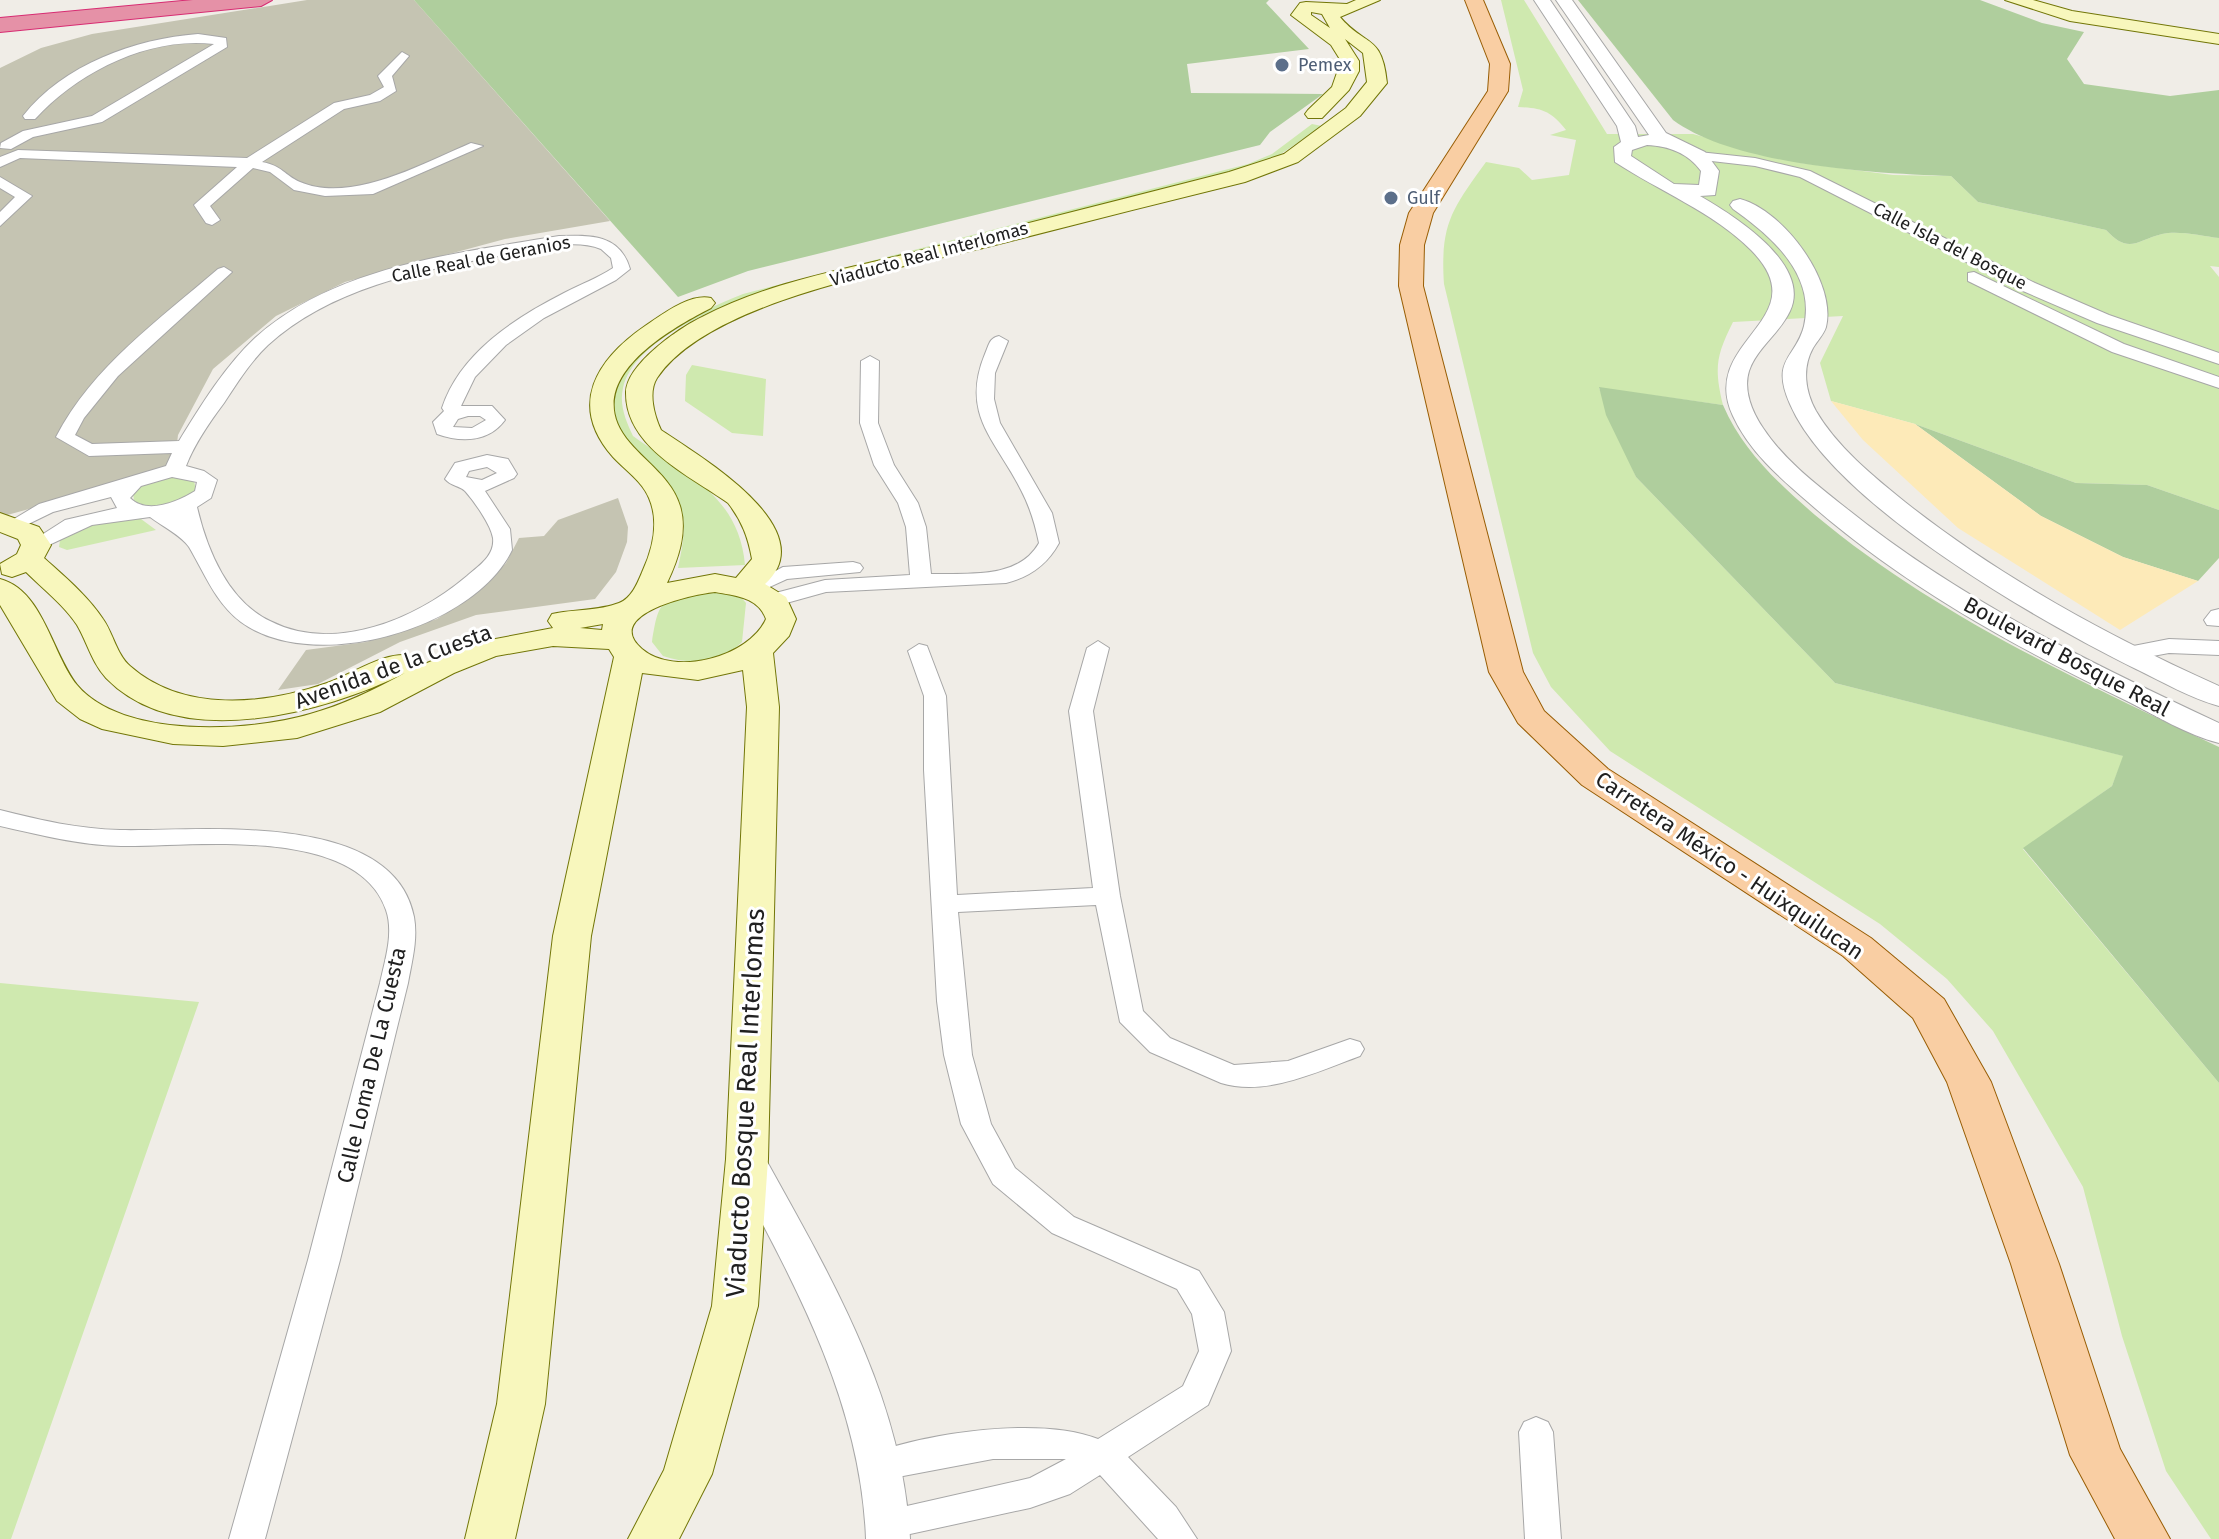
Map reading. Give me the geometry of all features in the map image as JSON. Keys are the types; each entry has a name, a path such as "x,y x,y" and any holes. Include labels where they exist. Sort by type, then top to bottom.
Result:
{"highway":[{"path":"0,19 204,0"},
{"path":"0,25 261,0"}],"main road":[{"path":"1300,3 1339,10 1363,6 1371,0"},
{"name":"Carretera México - Huixquilucan","path":"1474,0 1500,64 1498,91 1421,213 1412,245 1411,286 1491,622 1506,672 1530,716 1595,777 1857,947 1929,1009 1969,1082 2035,1264 2096,1455 2143,1539"},
{"path":"2014,0 2070,16 2219,39"},
{"path":"2053,0 2219,29"},
{"name":"Viaducto Real Interlomas","path":"636,606 656,576 668,538 666,504 645,472 613,440 602,409 602,390 609,373 638,343 684,312 768,279 1218,167 1265,151 1325,106 1349,80 1347,57 1342,45 1300,15 1300,3"},
{"name":"Viaducto Real Interlomas","path":"756,593 767,559 761,532 738,497 650,434 640,407 639,390 655,363 710,322 773,295 1237,177 1291,158 1353,112 1377,83 1375,58 1368,45 1334,23 1330,15 1339,10"},
{"name":"Avenida de la Cuesta","path":"7,523 29,533 32,552 91,624 118,672 142,690 162,698 214,709 263,710 303,702 377,676 419,653 499,628 636,606 683,586 715,583 756,593"},
{"path":"0,573 32,552"},
{"name":"Avenida de la Cuesta","path":"0,588 22,610 63,689 80,706 141,730 181,735 229,738 324,721 369,705 445,665 507,644 552,637 625,649 655,668 689,671 726,666 757,653"},
{"path":"756,593 780,613 780,625 771,642 757,653"},
{"path":"490,1539 521,1404 572,936 625,649 621,623 636,606"},
{"name":"Viaducto Bosque Real Interlomas","path":"653,1539 687,1474 735,1306 747,1159 763,707 757,653"}],"street":[{"path":"1542,0 1626,126 1631,144"},
{"path":"1564,0 1652,126 1667,141 1699,156 1711,183 1699,193 1678,192 1662,186 1621,158 1623,147 1631,144 1667,141"},
{"path":"0,163 8,149 28,134 97,119 220,47 221,41 186,39 125,53 43,98 30,116"},
{"path":"212,220 202,205 250,163 339,106 375,98 391,88 385,76 402,56"},
{"path":"8,149 250,163 275,169 294,185 325,191 373,189 476,146"},
{"name":"Calle Isla del Bosque","path":"1699,156 1766,164 1805,174 2029,287 2103,319 2219,359"},
{"name":"Calle Isla del Bosque","path":"1711,183 1718,171 1750,170 1797,184 2075,329 2219,383"},
{"path":"0,182 24,196 0,221"},
{"name":"Boulevard Bosque Real","path":"1711,183 1788,244 1807,272 1818,302 1814,329 1799,352 1793,375 1803,408 1823,439 1924,531 2003,585 2126,654 2219,697"},
{"name":"Boulevard Bosque Real","path":"1678,192 1739,228 1772,262 1785,288 1782,307 1771,328 1748,351 1735,378 1739,405 1774,459 1868,541 2003,628 2219,734"},
{"name":"Calle Real de Geranios","path":"174,471 183,447 242,364 265,338 304,309 343,290 382,278 559,241 590,239 609,245 620,255 622,269 607,280 545,309 492,348 454,391 451,408 458,412"},
{"path":"183,447 89,450 65,437 70,422 91,394 224,272"},
{"path":"756,593 921,574 1006,577 1030,569 1049,543 1048,527 1030,483 983,410 984,370 999,341"},
{"path":"2177,369 2198,352"},
{"path":"870,361 871,434 884,465 908,503 916,527 921,574"},
{"path":"7,523 46,508 128,486 148,476 174,471 200,474 207,480 204,494 186,505 80,520 56,529 32,552"},
{"path":"128,486 122,493 123,505 148,512 194,540"},
{"path":"186,505 194,540 221,586 246,615 261,625 307,637 381,631 435,610 493,564 503,544 501,530 476,501 473,486"},
{"path":"2126,654 2169,646 2214,632"},
{"path":"1098,648 1081,711 1107,896 1130,1015 1160,1045 1231,1076 1290,1071 1350,1049"},
{"path":"747,1159 811,1279 872,1427 882,1465 889,1532 1058,1483 1100,1455 1138,1435 1196,1395 1215,1351 1208,1312 1188,1280 1127,1256 1063,1225 1004,1176 976,1124 958,1055 936,770 935,696 919,651"},
{"name":"Calle Loma De La Cuesta","path":"0,818 72,835 281,838 326,851 362,867 389,891 400,912 401,945 394,983 324,1260 247,1539"},
{"path":"948,904 1107,896"},
{"path":"1536,1432 1543,1539"},
{"path":"882,1465 1047,1441 1100,1455 1160,1512 1179,1539"}],"shaded area":[{"path":"307,0 414,0 610,221 505,239 345,282 276,316 213,369 178,435 174,469 0,517 0,68 41,48 92,34"},
{"path":"618,498 628,527 627,542 616,572 595,599 476,615 400,642 318,684 278,690 306,650 366,642 437,619 477,592 506,563 519,538 544,536 558,520"}],"green space":[{"path":"414,0 1269,0 1266,3 1309,49 1187,64 1191,93 1323,94 1270,132 1260,145 748,271 678,297"},
{"path":"1501,0 1524,0 1607,134 1693,134 1801,163 1893,175 1951,176 1978,202 2106,230 2127,244 2168,233 2219,238 2219,267 2210,266 2219,277 2219,510 2147,485 2076,483 1915,424 1831,401 1820,363 1843,316 1733,322 1718,362 1723,405 1599,388 1636,477 1835,683 2124,756 2112,786 2023,849 2219,1083 2219,1539 2211,1539 2166,1471 2122,1336 2083,1187 1993,1031 1947,979 1880,924 1610,751 1551,687 1533,653 1444,284 1444,246 1451,218 1486,162 1519,168 1532,180 1569,175 1576,140 1550,135 1566,130 1551,115 1518,107 1523,90"},
{"path":"1578,0 1980,0 2042,23 2084,32 2067,59 2084,84 2170,96 2219,90 2219,238 2168,233 2127,244 2106,230 1978,202 1951,176 1884,173 1806,164 1731,147 1699,135 1673,120"},
{"path":"1312,124 1322,126 1278,156 1253,166 775,288 710,312 664,337 645,352 631,369 622,394 626,419 633,436 690,475 721,503 741,541 745,565 678,568 684,523 677,497 623,437 613,411 615,387 627,365 670,329 743,294 1248,164 1272,154"},
{"path":"692,365 766,379 763,436 732,433 685,401 686,375"},
{"path":"1599,387 1723,405 1740,437 1762,465 1815,515 1861,551 1909,584 2010,644 2219,747 2219,1083 2023,848 2112,786 2123,756 1835,683 1636,477 1606,415"},
{"path":"1915,424 2076,483 2147,485 2219,510 2219,558 2198,581 2123,557 2041,516"},
{"path":"172,476 194,481 196,490 167,505 149,506 134,501 133,492 144,483"},
{"path":"123,518 141,519 156,530 67,550 59,547 60,540 75,532"},
{"path":"700,589 740,596 746,603 742,642 725,655 705,661 684,661 663,656 652,642 660,610 669,601"},
{"path":"0,983 199,1002 11,1539 0,1539"}],"sand":[{"path":"1831,401 1915,424 2041,516 2123,557 2198,581 2120,630 1958,528 1863,440"}],"place":[{"name":"Pemex","path":"1282,65"},
{"name":"Gulf","path":"1391,198"}]}
